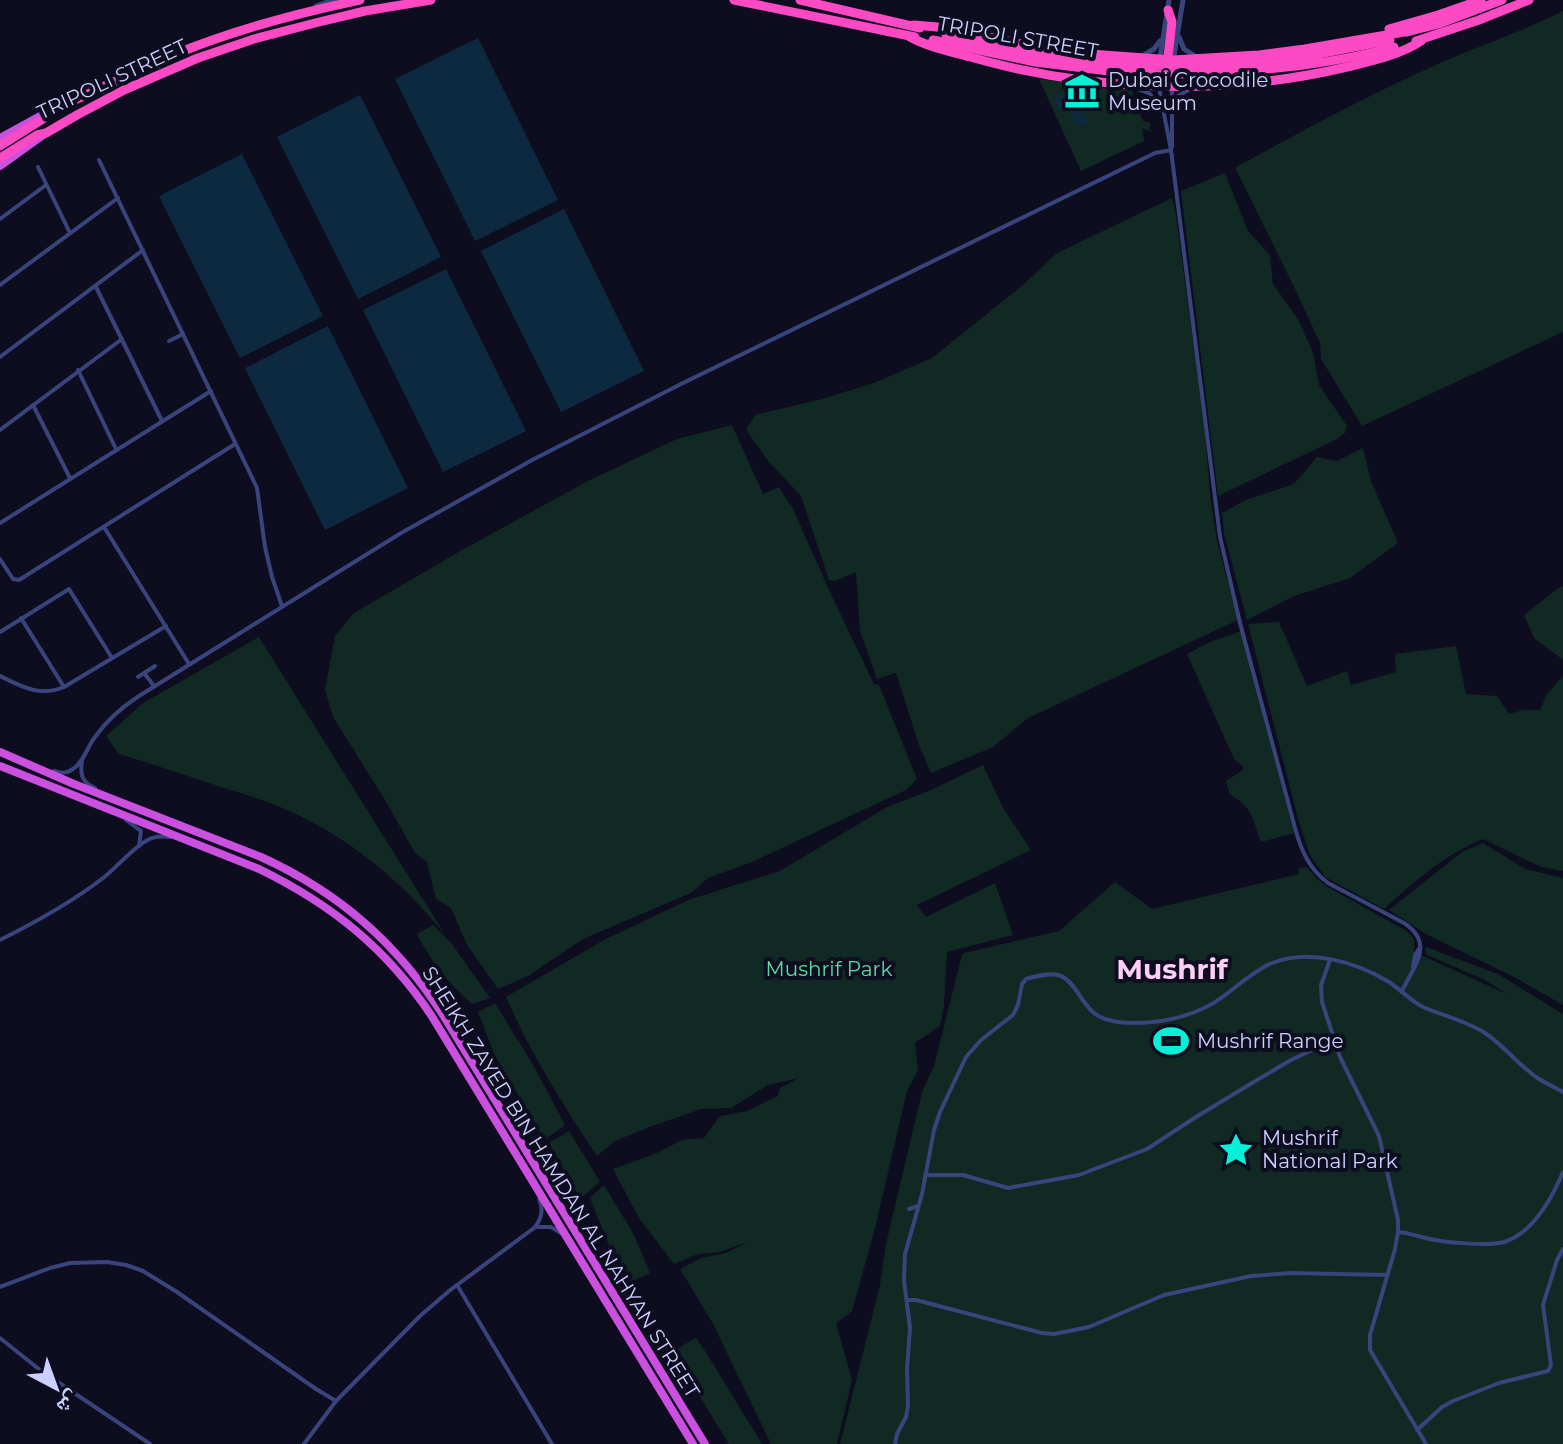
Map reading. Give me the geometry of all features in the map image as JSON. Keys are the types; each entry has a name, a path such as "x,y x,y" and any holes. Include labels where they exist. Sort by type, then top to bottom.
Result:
{"highway":[{"name":"TRIPOLI STREET","path":"0,146 50,112 179,53 255,26 360,0"},
{"name":"TRIPOLI STREET","path":"0,158 124,90 211,53 319,22 431,0"},
{"name":"TRIPOLI STREET","path":"734,0 1035,62 1116,68 1209,66 1339,51 1391,40 1502,0"},
{"name":"TRIPOLI STREET","path":"800,0 1026,52 1116,68"},
{"path":"1360,39 1481,0"},
{"name":"TRIPOLI STREET","path":"1209,66 1277,69 1324,63 1421,41 1529,0"},
{"path":"1168,5 1172,22 1166,77 1172,86"},
{"path":"914,25 1062,52 1167,59 1209,66 1410,31"},
{"path":"910,37 1018,70 1129,84 1172,86 1264,81 1329,71 1386,56 1421,41"},
{"path":"0,138 50,112"},
{"path":"0,166 46,133"},
{"name":"SHEIKH ZAYED BIN HAMDAN AL NAHYAN STREET","path":"0,752 261,857 302,877 357,916 399,956 445,1018 705,1444"},
{"name":"SHEIKH ZAYED BIN HAMDAN AL NAHYAN STREET","path":"0,766 259,869 328,908 369,940 397,969 425,1006 693,1444"}],"street":[{"path":"306,12 334,0"},
{"path":"1183,0 1177,33 1158,85 1171,150 1220,537 1240,623 1305,857 1319,876 1409,927 1417,935 1420,957 1402,991"},
{"path":"1167,59 1164,32 1168,5"},
{"path":"1128,57 1149,53 1164,32"},
{"path":"1177,33 1186,51 1209,66"},
{"path":"1129,84 1152,95 1162,111"},
{"path":"1171,150 1172,86"},
{"path":"1172,111 1175,100 1181,94 1201,86"},
{"path":"32,766 64,773 73,769 108,721 154,686 427,518 534,459 1051,203 1155,153 1171,150"},
{"path":"99,160 258,490 265,547 282,606"},
{"path":"38,167 70,233"},
{"path":"0,219 47,185"},
{"path":"0,285 118,198"},
{"path":"0,357 143,250"},
{"path":"96,286 162,421"},
{"path":"169,341 183,334"},
{"path":"0,430 122,339"},
{"path":"78,370 116,449"},
{"path":"0,523 211,391"},
{"path":"33,405 70,478"},
{"path":"0,559 13,579 19,580 236,443"},
{"path":"103,526 189,664"},
{"path":"0,632 69,589 112,658"},
{"path":"21,618 64,687"},
{"path":"0,676 36,692 50,692 64,687 166,626"},
{"path":"138,677 155,666"},
{"path":"144,673 154,686"},
{"path":"82,760 80,774 83,780 114,799"},
{"path":"117,813 139,828 142,835 139,846"},
{"path":"0,940 80,895 154,837 180,838"},
{"path":"895,1444 908,1409 910,1328 905,1254 922,1194 934,1130 962,1063 976,1045 1013,1015 1026,979 1062,976 1071,982 1089,1009 1097,1015 1122,1022 1143,1023 1201,1009 1255,972 1278,961 1302,957 1330,960 1368,972 1421,1006 1482,1031 1534,1075 1563,1092"},
{"path":"1330,960 1321,985 1321,996 1343,1066 1379,1136 1396,1210 1398,1232 1371,1329 1370,1350 1426,1444"},
{"path":"925,1175 963,1175 1008,1188 1079,1175 1147,1149 1291,1060 1333,1040"},
{"path":"1398,1232 1444,1241 1492,1244 1508,1240 1538,1216 1563,1172"},
{"path":"304,1444 336,1401 420,1316 534,1228 542,1215 542,1205 528,1173"},
{"path":"915,1187 922,1194"},
{"path":"909,1209 918,1206"},
{"path":"534,1228 551,1227 568,1239"},
{"path":"1417,1430 1453,1401 1505,1380 1548,1371 1551,1365 1543,1302 1563,1249"},
{"path":"0,1287 70,1263 107,1262 134,1268 177,1292 336,1401"},
{"path":"907,1300 1052,1334 1098,1324 1164,1295 1251,1276 1291,1273 1388,1275"},
{"path":"457,1285 552,1444"},
{"path":"0,1338 40,1370 150,1444"},
{"path":"138,1444 141,1438"}],"green space":[{"path":"1563,11 1563,332 1362,426 1321,359 1320,343 1235,168 1402,80"},
{"path":"1039,79 1133,90 1137,108 1143,121 1151,123 1149,128 1152,132 1142,128 1144,141 1081,171"},
{"path":"1225,173 1248,231 1270,255 1273,284 1298,319 1313,352 1319,385 1347,426 1345,433 1337,439 1218,496 1181,191"},
{"path":"1172,198 1204,421 1217,541 1238,620 1028,718 993,747 931,773 896,673 877,679 860,631 856,572 835,581 829,580 801,496 769,462 746,430 755,415 874,383 932,358 1023,285 1057,253"},
{"path":"732,425 763,494 779,487 793,509 874,684 879,685 917,779 906,790 752,862 708,878 691,893 583,939 528,976 498,989 467,945 451,908 436,899 427,862 415,853 333,717 325,690 335,636 354,613 588,481 677,439"},
{"path":"1363,448 1371,481 1398,543 1350,578 1294,596 1247,620 1224,533 1222,513 1248,499 1294,484 1317,457 1337,461"},
{"path":"1561,586 1563,660 1534,638 1524,615"},
{"path":"1279,622 1307,686 1347,671 1351,685 1396,672 1395,654 1456,646 1466,694 1497,696 1509,714 1540,710 1547,694 1563,676 1563,871 1541,867 1483,839 1443,861 1384,909 1325,877 1310,855 1298,819 1248,624"},
{"path":"1241,631 1294,833 1261,842 1253,818 1233,797 1226,781 1243,767 1234,759 1187,654"},
{"path":"259,637 444,933 373,862 332,833 270,803 119,754 106,736 143,703"},
{"name":"Mushrif Park","path":"983,765 1003,808 1031,850 917,905 926,917 995,883 1013,935 947,952 940,1026 915,1043 918,1071 907,1091 852,1311 836,1323 852,1380 837,1444 771,1444 712,1322 680,1269 701,1258 726,1253 748,1242 719,1252 698,1254 674,1264 639,1218 613,1169 682,1140 704,1138 720,1116 747,1111 778,1096 780,1088 799,1078 768,1085 731,1108 701,1109 647,1128 615,1141 597,1156 548,1078 506,997 604,940 688,900 780,871 887,807"},
{"path":"1483,843 1525,869 1563,878 1563,1005 1426,934 1389,910 1462,852"},
{"name":"Mushrif National Park","path":"1307,867 1326,886 1407,931 1414,939 1414,952 1507,994 1485,980 1425,954 1426,947 1498,974 1563,1014 1563,1444 840,1444 880,1285 886,1244 922,1092 934,1066 962,955 1059,931 1115,882 1152,909 1299,874 1298,869"},
{"path":"433,925 452,944 490,998 472,1004 441,972 417,934"},
{"path":"495,1003 565,1125 547,1138 540,1132 495,1056 478,1012"},
{"path":"569,1131 600,1182 580,1199 549,1143"},
{"path":"604,1185 634,1235 650,1273 630,1282 608,1243 590,1198"},
{"path":"696,1338 762,1444 729,1444 673,1353"}],"water":[{"path":"478,38 558,200 475,241 395,79"},
{"path":"1057,94 1068,98 1072,105 1082,107 1080,117 1089,117 1086,124 1075,125 1071,111 1059,109 1054,97"},
{"path":"360,95 441,257 358,299 277,137"},
{"path":"242,154 323,316 240,358 159,196"},
{"path":"564,209 644,371 561,412 481,251"},
{"path":"446,269 526,431 443,472 363,310"},
{"path":"328,326 408,488 325,530 245,368"}],"place":[{"name":"Dubai Crocodile Museum","path":"1082,91"},
{"name":"Mushrif Range","path":"1171,1041"},
{"name":"Mushrif National Park","path":"1236,1150"}],"district":[{"name":"Mushrif","path":"1172,969"}]}
